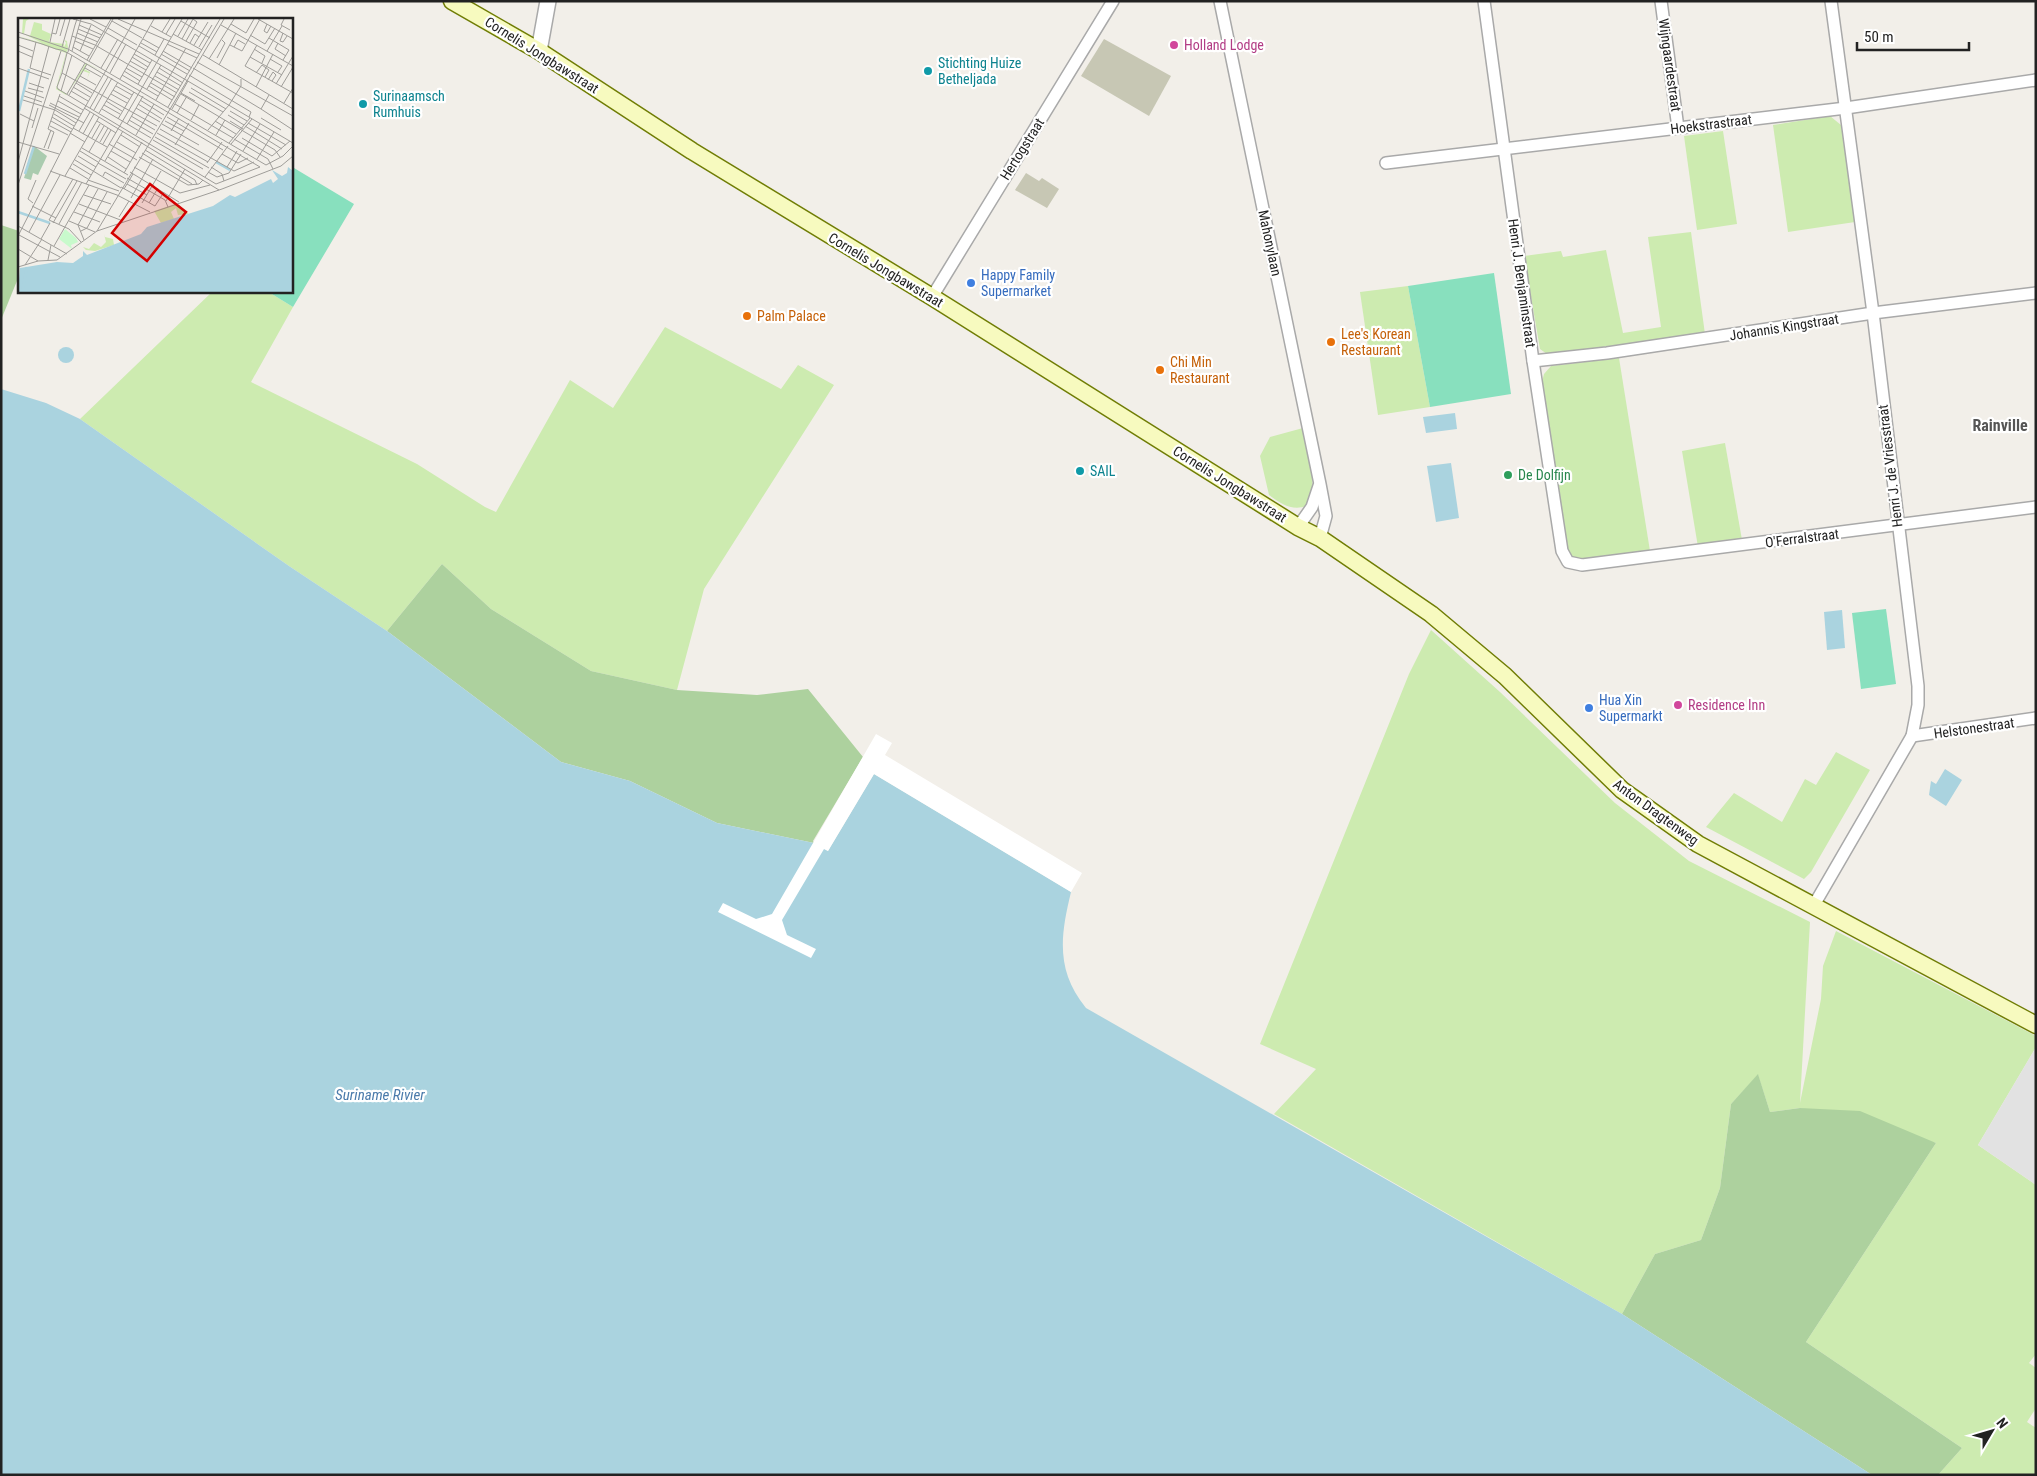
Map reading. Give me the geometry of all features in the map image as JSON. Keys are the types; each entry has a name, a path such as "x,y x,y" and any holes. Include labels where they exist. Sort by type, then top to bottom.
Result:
{"main road":[{"name":"Cornelis Jongbawstraat","path":"452,1 539,51 692,151 932,297 1298,527 1320,538"},
{"name":"Anton Dragtenweg","path":"1320,538 1446,626 1505,676 1622,790 1698,844 2036,1025"}],"street":[{"path":"539,51 548,1"},
{"name":"Hertogstraat","path":"932,297 1113,1"},
{"name":"Mahonylaan","path":"1220,1 1326,516 1320,538"},
{"name":"Henri J. Benjaminstraat","path":"1484,1 1533,361 1562,551 1568,562"},
{"name":"Wijngaardestraat","path":"1661,1 1678,128"},
{"name":"Henri J. de Vriesstraat","path":"1814,905 1912,736 1918,706 1918,686 1897,526 1873,313 1831,1"},
{"name":"Hoekstrastraat","path":"1386,163 1846,108 2036,80"},
{"name":"Johannis Kingstraat","path":"1533,361 1636,349 1873,313 2036,293"},
{"path":"1298,527 1312,507 1320,484"},
{"name":"O'Ferralstraat","path":"1568,562 1582,565 2036,507"},
{"name":"Helstonestraat","path":"1912,736 2036,718"}],"shaded area":[{"path":"1104,39 1171,76 1149,116 1081,76"},
{"path":"1026,173 1039,181 1042,178 1059,189 1047,208 1015,190"},
{"path":"2036,1047 2036,1185 1978,1145"}],"green space":[{"path":"1830,116 1841,125 1855,222 1788,232 1773,125"},
{"path":"1723,131 1737,224 1697,230 1684,136"},
{"path":"294,168 354,204 293,307 269,292 292,292 292,172"},
{"path":"1,225 18,231 18,278 1,320"},
{"path":"1691,232 1705,334 1547,354 1540,349 1524,256 1561,251 1563,257 1606,250 1623,333 1661,327 1648,237"},
{"path":"1494,273 1511,394 1430,407 1408,286"},
{"path":"1408,286 1430,407 1378,415 1360,292"},
{"path":"212,292 269,292 293,307 251,382 417,464 496,512 570,380 613,408 665,327 781,389 798,365 834,385 704,589 677,690 591,671 491,609 442,564 387,631 289,566 80,419"},
{"path":"1619,358 1650,551 1580,560 1571,556 1568,549 1542,382 1544,374 1551,366"},
{"path":"1303,428 1313,477 1311,496 1307,506 1296,508 1283,504 1269,495 1260,456 1270,437"},
{"path":"1725,443 1742,540 1698,547 1682,451"},
{"path":"442,564 491,609 591,671 677,690 757,695 808,689 863,757 813,841 814,843 717,823 630,781 561,762 387,631"},
{"path":"1886,609 1896,684 1861,689 1852,613"},
{"path":"1431,630 1500,692 1615,803 1689,861 1810,922 1800,1103 1821,999 1823,966 1836,931 2036,1036 2036,1047 1978,1145 2036,1185 2036,1354 2029,1363 2036,1368 2036,1408 2027,1422 2036,1428 2036,1475 1938,1475 1962,1448 1806,1342 1936,1143 1800,1108 1770,1112 1758,1075 1731,1104 1720,1188 1701,1240 1655,1254 1622,1314 1274,1114 1316,1069 1260,1044 1409,674"},
{"path":"1836,752 1870,770 1811,872 1804,879 1706,827 1734,793 1782,822 1805,779 1816,785"},
{"path":"1758,1074 1770,1112 1800,1108 1860,1111 1936,1143 1806,1342 1962,1448 1938,1475 1872,1475 1622,1314 1655,1254 1701,1240 1720,1188 1731,1104"}],"water":[{"path":"63,347 69,347 74,352 72,361 63,363 58,358 58,352"},
{"name":"Suriname Rivier","path":"1,389 46,403 80,419 289,566 387,631 561,762 630,781 717,823 814,843 828,851 874,774 1071,892 1064,924 1063,953 1069,981 1086,1008 1622,1314 1872,1475 1,1475"},
{"path":"1455,413 1457,429 1426,433 1423,417"},
{"path":"1451,463 1459,518 1436,522 1427,466"},
{"path":"1842,610 1845,648 1827,650 1824,612"},
{"path":"1945,769 1962,780 1946,806 1929,795 1931,781 1936,784"}],"pier":[{"path":"876,734 892,743 885,755 1082,873 1071,892 874,774 828,851 824,849 782,920 787,935 816,949 811,958 718,912 723,903 756,919 772,914"}],"place":[{"name":"Holland Lodge","path":"1174,45"},
{"name":"Stichting Huize Betheljada","path":"928,71"},
{"name":"Surinaamsch Rumhuis","path":"363,104"},
{"name":"Happy Family Supermarket","path":"971,283"},
{"name":"Palm Palace","path":"747,316"},
{"name":"Lee's Korean Restaurant","path":"1331,342"},
{"name":"Chi Min Restaurant","path":"1160,370"},
{"name":"SAIL","path":"1080,471"},
{"name":"De Dolfijn","path":"1508,475"},
{"name":"Residence Inn","path":"1678,705"},
{"name":"Hua Xin Supermarkt","path":"1589,708"}],"district":[{"name":"Rainville","path":"2000,425"}]}
